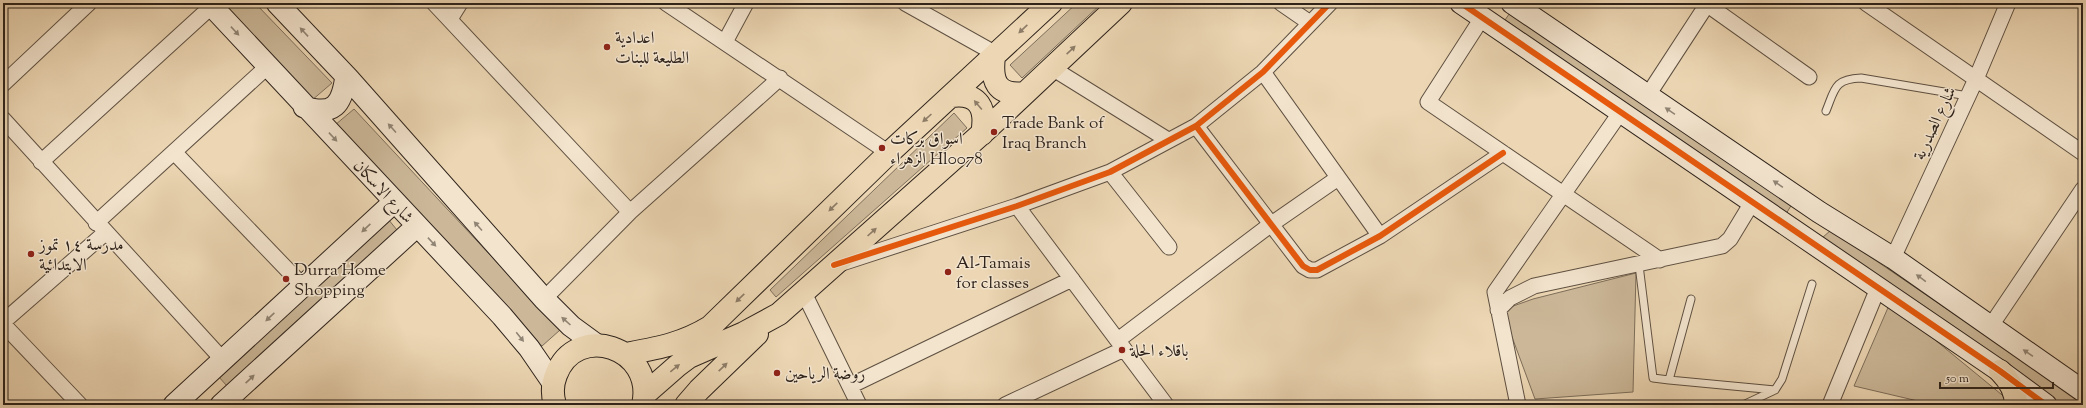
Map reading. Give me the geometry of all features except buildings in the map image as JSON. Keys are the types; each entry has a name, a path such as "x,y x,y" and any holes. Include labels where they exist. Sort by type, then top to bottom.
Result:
{"main road":[{"path":"626,354 674,344 692,338 710,327 889,153 1051,3"},
{"path":"682,405 803,291 982,134 1121,3"},
{"path":"995,55 992,74 1000,88 1009,93 1025,93"},
{"path":"951,96 959,95 970,98 979,104 984,115 982,134"},
{"path":"644,400 677,366 690,358 744,333 779,314"},
{"path":"555,405 553,398 553,383 559,368 568,356 582,348 597,345 608,346 626,354 637,365 644,379 644,400"},
{"path":"2000,371 2009,379 2013,387 2016,405"}],"street":[{"path":"3,84 89,3"},
{"path":"434,3 630,212"},
{"path":"450,19 460,3"},
{"path":"666,3 780,78 889,153"},
{"path":"725,42 746,3"},
{"path":"905,3 995,55"},
{"path":"1281,3 1310,23"},
{"path":"834,265 1017,206 1110,172 1196,126 1263,72 1330,3"},
{"path":"1461,3 1620,113 1753,201 2000,371 2046,405"},
{"path":"1507,3 1489,22 1428,102 1660,260"},
{"path":"1512,3 1831,220 1893,258 2083,391"},
{"path":"1866,3 2083,153"},
{"name":"شارع الصدرية","path":"1893,258 1968,96 2008,3"},
{"path":"1648,95 1707,4 1809,77"},
{"path":"41,162 210,5"},
{"name":"شارع الاسكان","path":"210,5 511,327 553,383"},
{"path":"282,5 544,299 571,326 597,345"},
{"path":"80,405 3,323 101,228 174,152 268,66"},
{"path":"1052,68 1168,140"},
{"path":"1263,72 1380,236"},
{"path":"304,107 322,111 333,107 341,97 346,76"},
{"path":"544,299 630,212 780,78"},
{"path":"1518,405 1495,292 1620,113"},
{"path":"3,119 223,360"},
{"path":"1196,126 1270,225 1303,266 1310,270 1317,270 1380,236 1503,153"},
{"path":"174,152 303,286"},
{"path":"1110,172 1169,247"},
{"path":"1005,405 1121,344 1270,225 1338,178"},
{"path":"1990,327 2083,189"},
{"path":"1782,221 1795,214 1800,198"},
{"path":"1498,310 1510,298 1534,286 1639,265 1722,246 1730,239 1753,201"},
{"path":"174,405 394,202"},
{"path":"1017,206 1166,405"},
{"path":"1817,246 1819,230 1831,220"},
{"path":"201,380 222,404 417,226"},
{"path":"850,386 1072,279"},
{"path":"1830,405 1878,288"},
{"path":"803,291 859,405"}],"lane":[{"path":"1826,111 1837,85 1846,79 1868,79 1968,96"},
{"path":"1639,265 1653,378 1775,390"},
{"path":"1743,405 1775,390 1786,368 1812,284"},
{"path":"1669,380 1691,299"}],"shaded area":[{"path":"220,3 255,3 332,83 311,101"},
{"path":"1077,3 1102,3 1022,78 1010,65"},
{"path":"1514,7 1792,204 1786,214 1505,20"},
{"path":"354,109 560,330 542,346 335,125"},
{"path":"954,113 967,128 776,297 770,290"},
{"path":"388,219 397,230 227,386 218,376"},
{"path":"1831,230 2083,402 2083,405 2061,405 1822,238"},
{"path":"1636,273 1633,392 1535,399 1502,310 1533,299"},
{"path":"1890,303 2007,399 2005,405 1935,405 1854,386"}],"cycle path":[{"path":"834,265 1017,206 1110,172 1196,126 1263,72 1330,3"},
{"path":"1461,3 2000,371 2046,405"},
{"path":"1196,126 1303,266 1310,270 1317,270 1380,236 1503,153"}],"place":[{"name":"اعدادية الطليعة للبنات","path":"607,47"},
{"name":"Trade Bank of Iraq Branch","path":"994,132"},
{"name":"اسواق بركات الزهراء Hl0078","path":"882,148"},
{"name":"مدرسة ١٤ تموز الابتدائية","path":"31,254"},
{"name":"Al-Tamais for classes","path":"948,272"},
{"name":"Durra Home Shopping","path":"286,279"},
{"name":"باقلاء الحلة","path":"1122,350"},
{"name":"روضة الرياحين","path":"777,373"}]}
